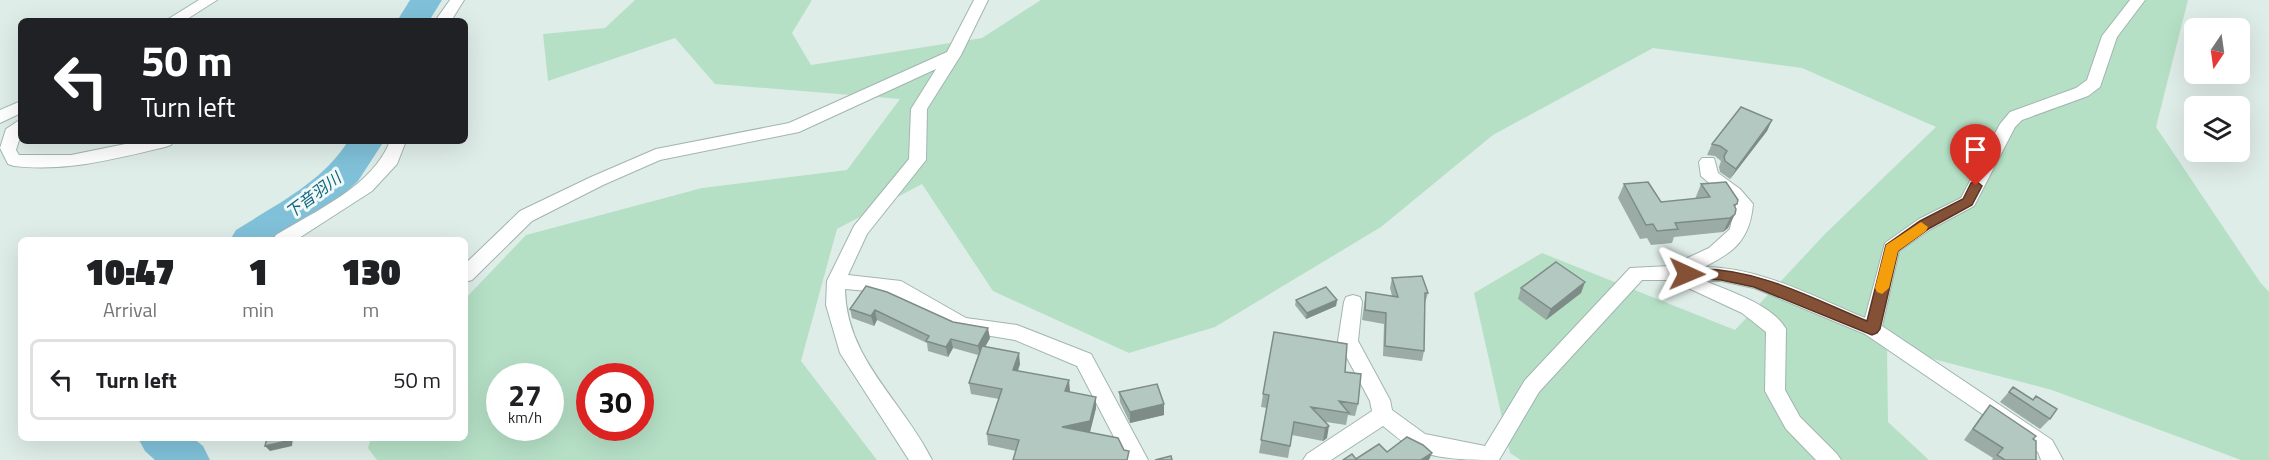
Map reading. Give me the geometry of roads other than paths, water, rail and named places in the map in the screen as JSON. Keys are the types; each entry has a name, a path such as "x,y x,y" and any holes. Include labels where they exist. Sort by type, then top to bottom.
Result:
{"street":[{"path":"178,18 210,0"},
{"path":"444,18 457,0"},
{"path":"921,460 850,353 836,305 836,281 860,231 917,160 919,109 953,55 981,0"},
{"path":"1872,329 1891,249 1925,224 1968,202 2008,124 2016,116 2082,92 2094,83 2110,36 2138,0"},
{"path":"468,272 526,216 656,154 792,128 953,55"},
{"path":"11,114 12,133 8,150 14,160 37,164 66,163 152,144"},
{"path":"287,237 366,188 391,160 397,144"},
{"path":"1670,274 1707,258 1731,242 1742,224 1744,204 1734,193 1710,176 1708,162"},
{"path":"1353,302 1348,341 1380,400 1383,415 1420,442 1490,456 1532,386 1637,273 1721,274 1756,282 1872,329 2045,446 2052,460"},
{"path":"1670,274 1749,308 1776,329 1775,392 1793,423 1830,460"},
{"path":"836,281 894,286 962,325 1017,333 1084,360 1137,460"},
{"path":"1314,460 1383,415"}],"waterway":[{"name":"下音羽川","path":"415,18 426,0"},
{"name":"下音羽川","path":"255,237 299,209 331,185 345,172 364,144"},
{"name":"下音羽川","path":"165,441 187,460"}]}
